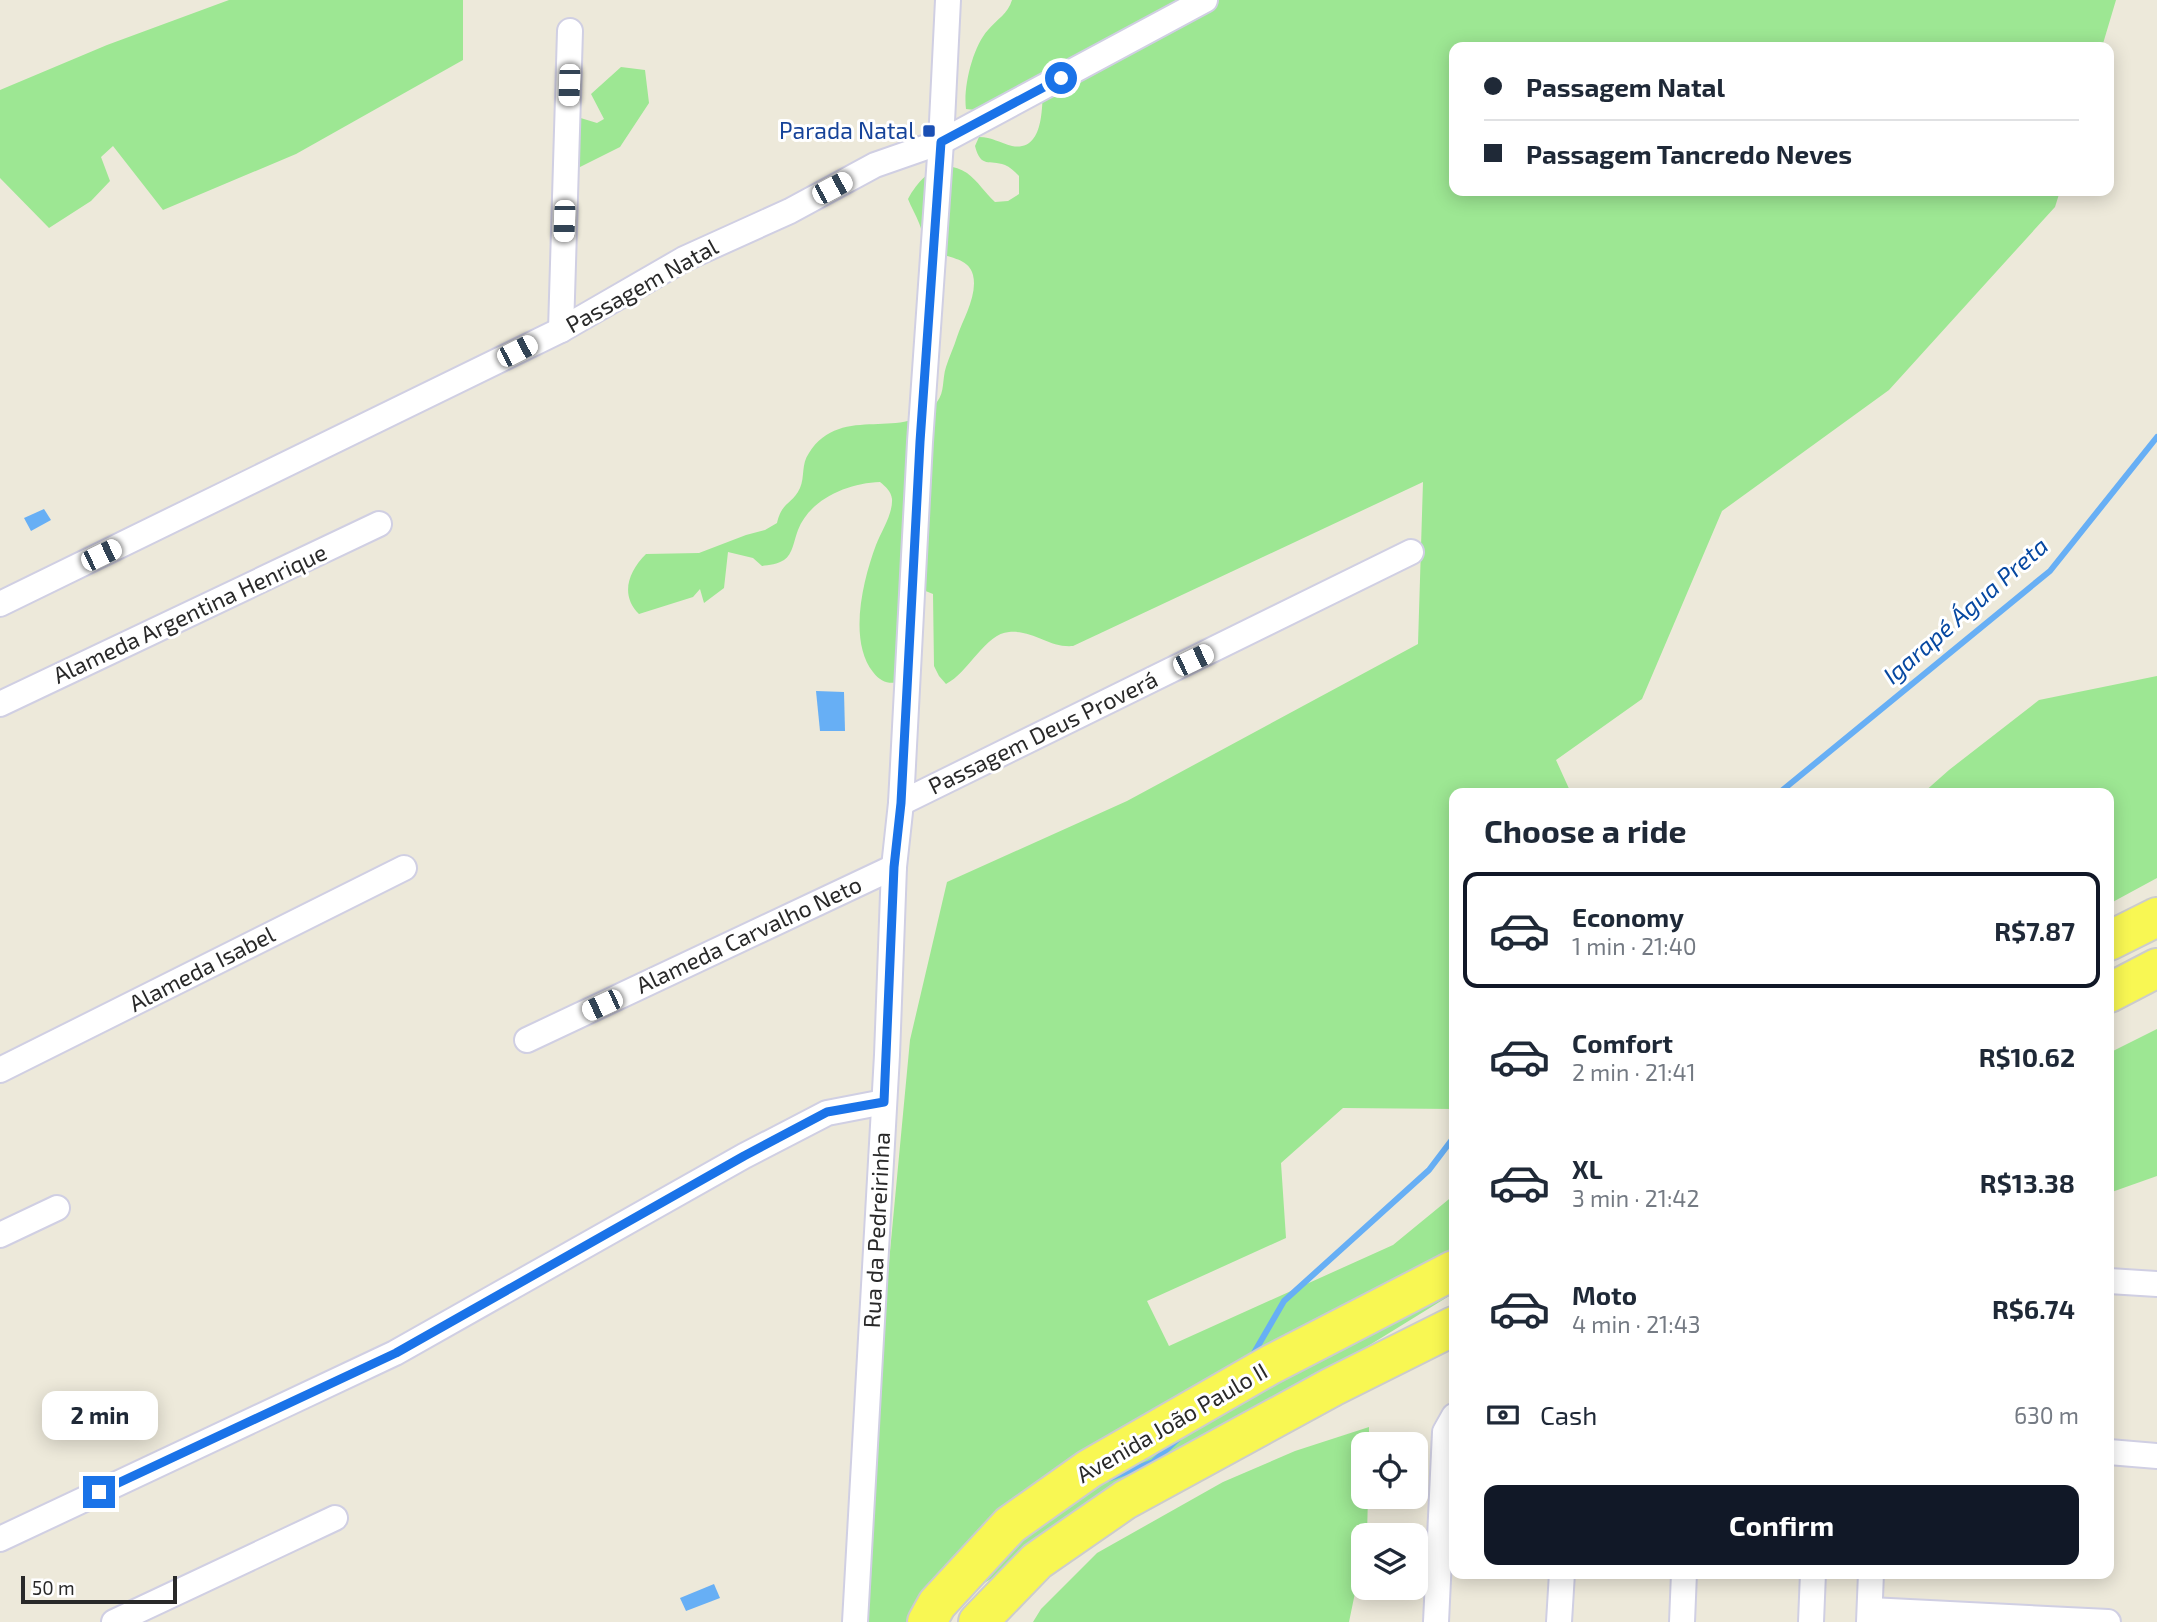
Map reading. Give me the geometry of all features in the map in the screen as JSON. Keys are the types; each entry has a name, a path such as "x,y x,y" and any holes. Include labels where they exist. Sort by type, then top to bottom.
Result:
{"main road":[{"path":"2114,938 2157,917"},
{"path":"2114,990 2157,968"},
{"name":"Avenida João Paulo II","path":"927,1622 937,1604 1010,1525 1089,1469 1270,1366 1449,1273"},
{"name":"Avenida João Paulo II","path":"978,1622 1037,1561 1125,1500 1332,1387 1449,1328"}],"street":[{"name":"Rua da Pedreirinha","path":"855,1622 884,1102 894,867 901,803 920,442 948,0"},
{"name":"Passagem Natal","path":"0,604 561,330 684,259 790,211 875,165 941,142 1205,0"},
{"path":"561,330 570,31"},
{"name":"Alameda Argentina Henrique","path":"0,704 379,524"},
{"name":"Passagem Deus Proverá","path":"901,803 1411,552"},
{"name":"Alameda Carvalho Neto","path":"527,1040 894,867"},
{"name":"Alameda Isabel","path":"0,1070 404,868"},
{"path":"0,1539 396,1353 744,1156 827,1112 884,1102"},
{"path":"0,1235 57,1208"},
{"path":"2114,1281 2157,1284"},
{"path":"1436,1622 1449,1438"},
{"path":"2114,1452 2157,1456"},
{"path":"114,1622 335,1518"},
{"path":"1559,1622 1562,1579"},
{"path":"1682,1622 1684,1579"},
{"path":"1811,1622 1813,1579"},
{"path":"1871,1579 1869,1616 2108,1622"}],"green space":[{"path":"229,0 463,0 463,60 296,154 163,210 113,146 101,157 110,181 91,201 49,228 0,178 0,90 107,45"},
{"path":"1012,0 2116,0 2103,42 1449,42 1449,196 2058,196 2055,207 1889,390 1722,511 1642,699 1556,760 1569,788 1449,788 1449,1109 1343,1108 1281,1163 1286,1238 1147,1301 1169,1346 1393,1245 1449,1199 1449,1296 921,1622 855,1622 910,1040 947,882 1127,801 1418,644 1423,482 1073,646 1056,644 1018,632 1001,634 946,684 934,666 933,594 923,590 906,680 896,683 884,681 876,676 865,659 860,627 863,592 871,559 892,505 891,494 880,482 843,489 821,501 804,519 789,554 782,561 762,566 753,558 728,552 724,588 704,603 700,589 693,597 639,614 633,607 628,591 629,584 635,568 646,554 699,553 765,530 777,523 782,511 797,493 807,457 823,438 839,429 856,425 909,421 924,414 940,398 947,363 972,299 973,275 965,263 937,252 926,244 908,199 932,171 948,167 967,173 995,202 1008,201 1019,194 1019,176 1005,165 983,161 975,146 979,137 1012,146 1023,146 1031,142 1040,125 1043,84 975,110 966,109 965,100 970,67 978,46 988,30 1008,9"},
{"path":"621,67 645,70 649,103 620,147 570,172 574,116 597,123 604,119 591,94"},
{"path":"2157,676 2157,878 2114,901 2114,788 1929,788 2039,700"},
{"path":"2157,1029 2157,1176 2114,1191 2114,1050"},
{"path":"1369,1427 1369,1432 1354,1432"},
{"path":"1351,1433 1351,1509 1368,1509 1367,1523 1351,1523 1351,1600 1354,1600 1349,1622 1033,1622 1041,1609 1097,1553 1223,1482 1295,1451"}],"water":[{"path":"44,509 51,520 31,531 24,518"},
{"path":"816,691 844,692 845,731 820,731"},
{"path":"714,1584 720,1598 686,1611 680,1598"}],"waterway":[{"name":"Igarapé Água Preta","path":"1785,788 2050,571 2157,437"},
{"name":"Igarapé Água Preta","path":"1251,1358 1284,1301 1429,1170 1449,1144"},
{"name":"Igarapé Água Preta","path":"1108,1479 1153,1462 1179,1438"}],"place":[{"name":"Parada Natal","path":"929,131"}],"route":[{"path":"99,1492 396,1353 744,1156 827,1112 884,1102 894,867 901,803 929,286 941,142 1061,78"}]}
